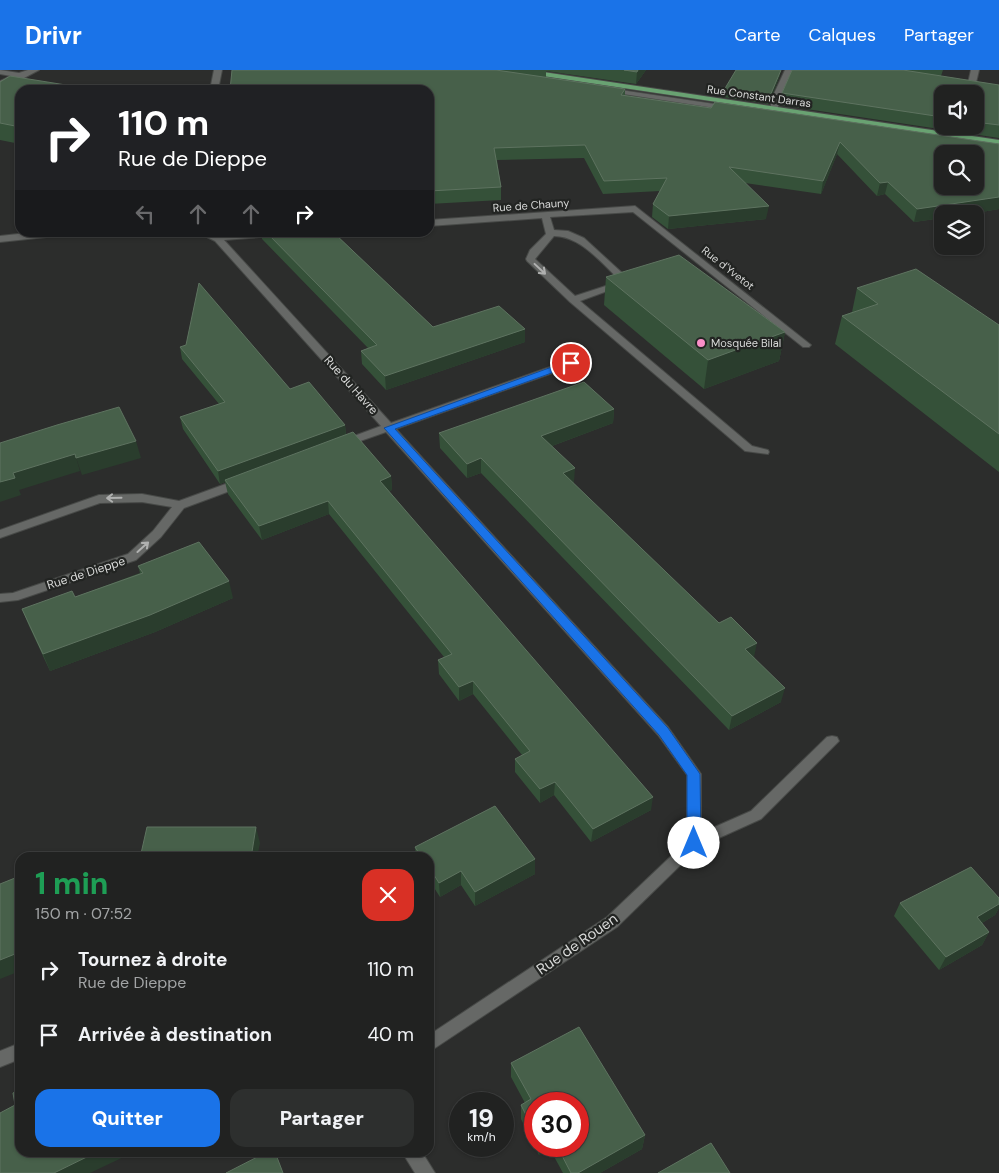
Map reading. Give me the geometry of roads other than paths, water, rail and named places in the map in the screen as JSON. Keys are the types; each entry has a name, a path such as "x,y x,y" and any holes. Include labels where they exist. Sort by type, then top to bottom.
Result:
{"main road":[{"name":"Rue Constant Darras","path":"516,70 999,142"},
{"name":"Rue Constant Darras","path":"604,94 732,113"}],"street":[{"path":"0,83 35,70"},
{"path":"215,85 218,70"},
{"path":"773,109 789,70"},
{"path":"971,85 975,70"},
{"path":"0,72 20,76"},
{"path":"534,82 553,82 999,147"},
{"name":"Rue de Chauny","path":"434,223 635,209"},
{"name":"Rue d'Yvetot","path":"635,209 806,345"},
{"path":"545,215 550,233 549,237 531,254 530,259 574,300 749,449 764,452"},
{"path":"550,233 565,233 581,240 628,282 574,300"},
{"path":"0,239 19,237"},
{"path":"213,237 218,239 223,237"},
{"name":"Rue du Havre","path":"218,239 663,731 694,774 694,843"},
{"path":"332,447 571,363"},
{"path":"0,534 99,499 142,498 180,505 252,478"},
{"name":"Rue de Dieppe","path":"0,598 14,597 132,558 157,534 180,505"},
{"name":"Rue de Rouen","path":"434,1041 612,922 694,843 756,815 832,741"},
{"path":"0,1059 15,1053"},
{"path":"415,1157 426,1173"}],"place":[{"name":"Mosquée Bilal","path":"701,343"}]}
